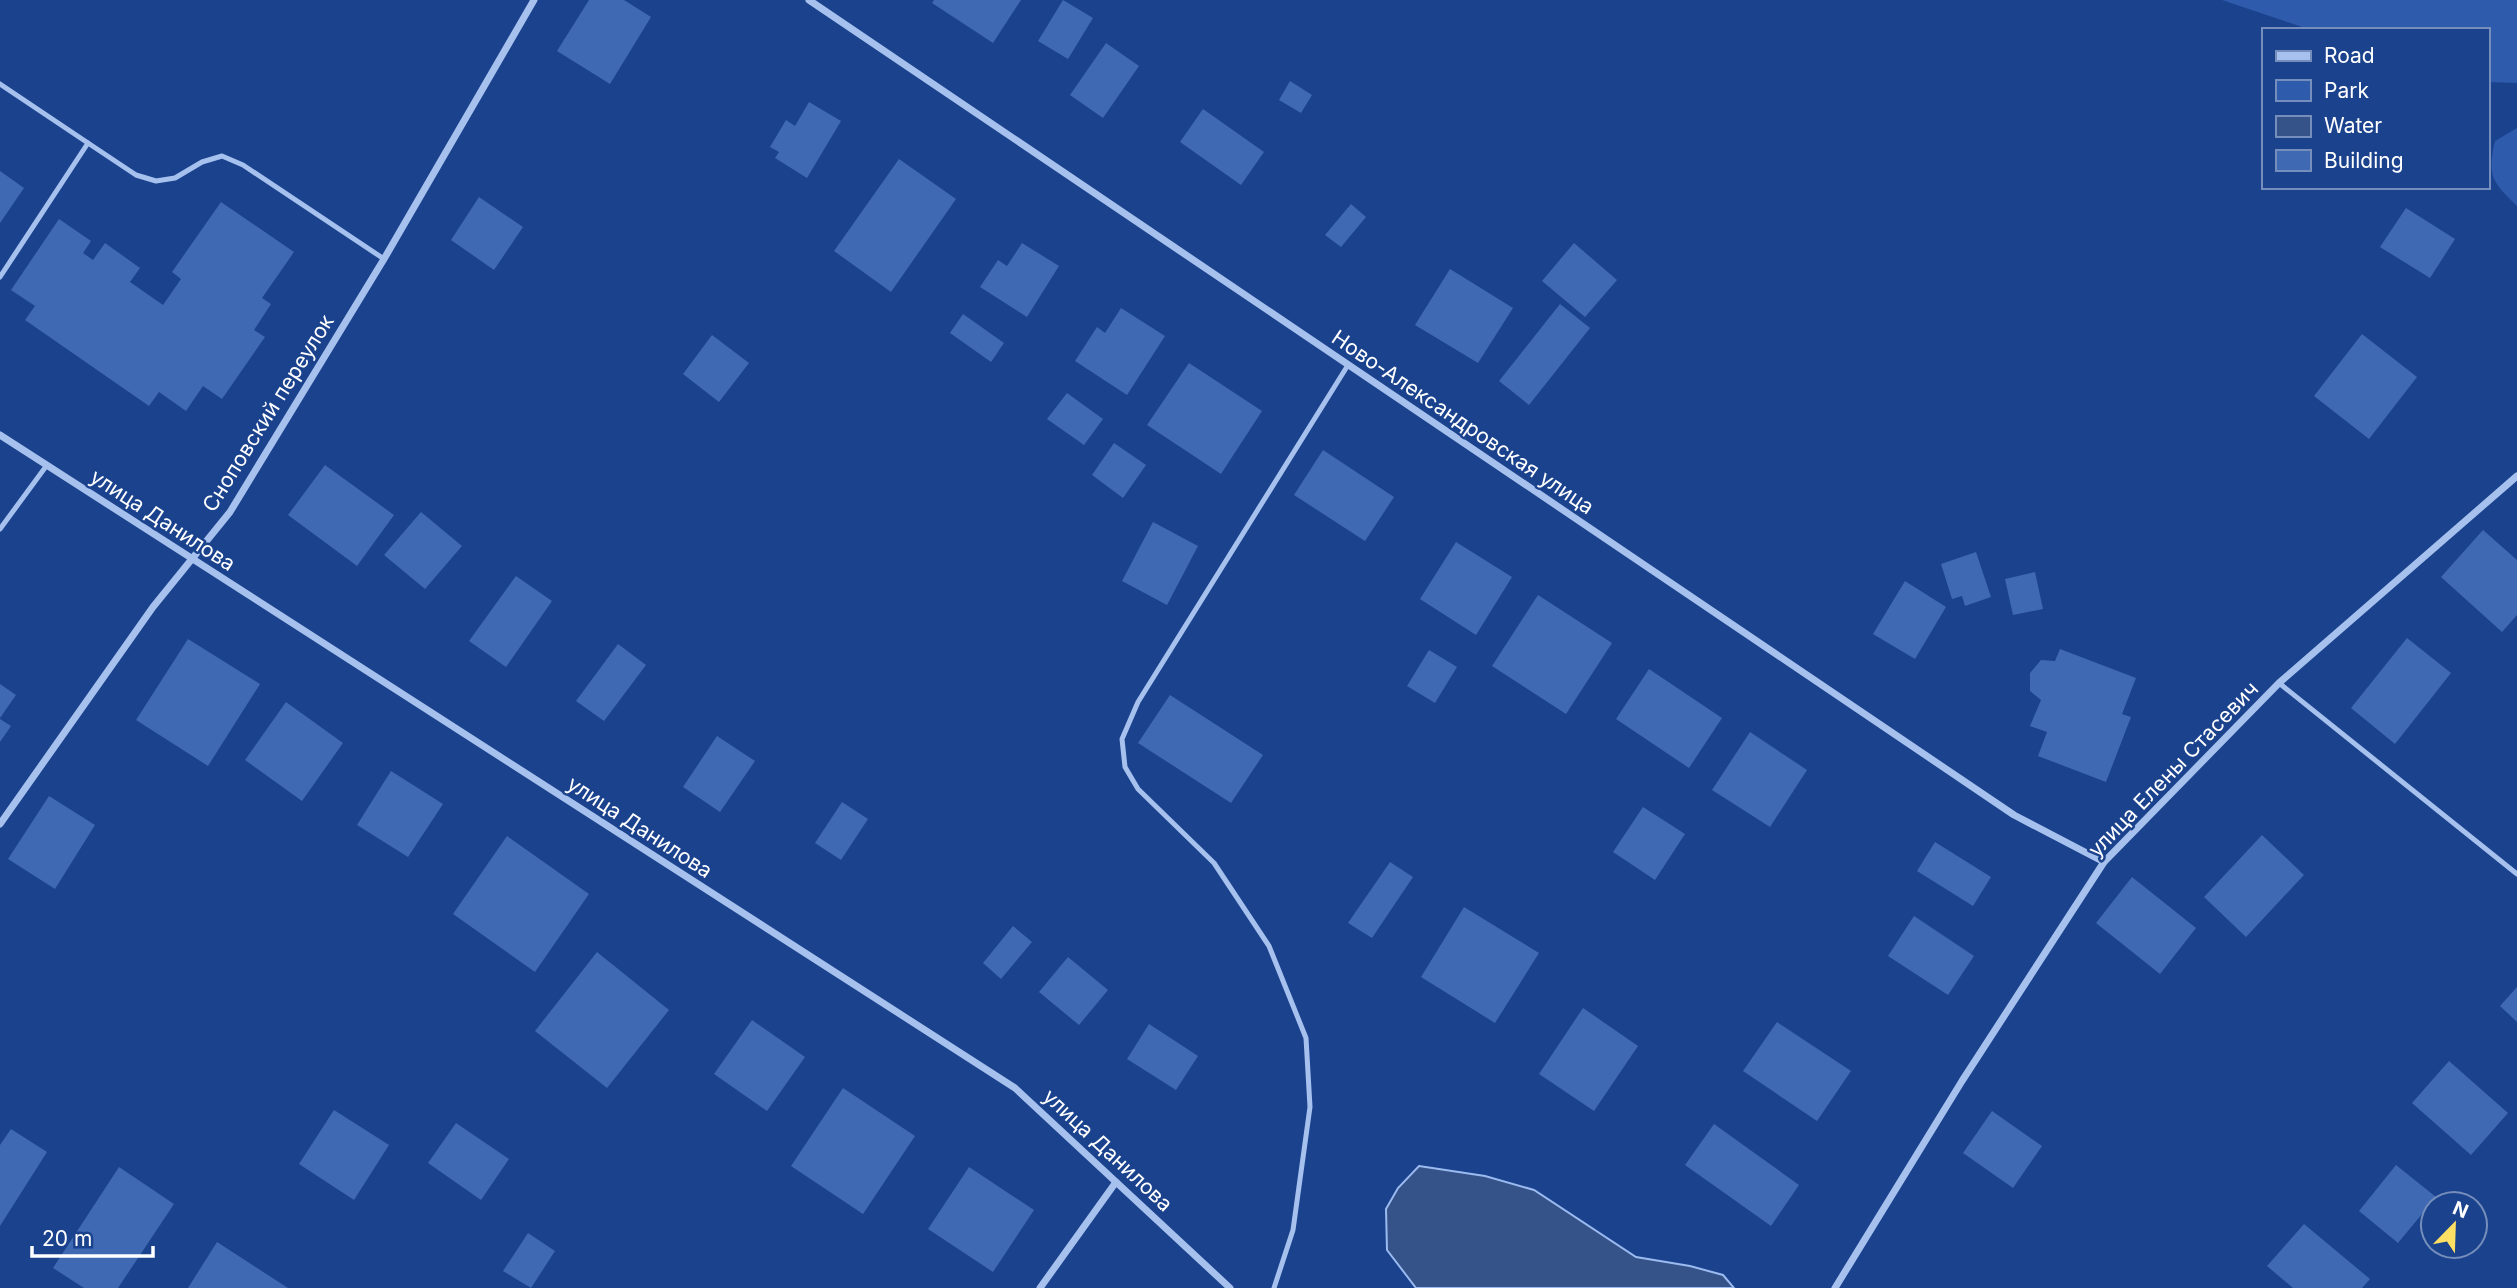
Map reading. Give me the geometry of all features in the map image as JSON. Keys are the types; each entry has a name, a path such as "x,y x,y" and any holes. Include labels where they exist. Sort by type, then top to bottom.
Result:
{"street":[{"name":"Сноповский переулок","path":"0,824 153,607 230,512 384,259 534,0"},
{"name":"Ново-Александровская улица","path":"808,0 2014,816 2104,862"},
{"name":"улица Данилова","path":"0,435 1015,1088 1230,1288"},
{"name":"улица Елены Стасевич","path":"1835,1288 1962,1081 2104,862 2279,683 2517,476"},
{"path":"1040,1288 1116,1182"}],"lane":[{"path":"0,84 136,175 156,181 174,178 202,162 222,156 243,165 384,259"},
{"path":"0,278 88,143"},
{"path":"1274,1288 1293,1230 1310,1107 1306,1038 1269,946 1214,863 1138,789 1125,767 1122,739 1138,702 1348,365"},
{"path":"0,529 47,465"},
{"path":"2279,683 2517,874"}],"green space":[{"path":"2222,0 2517,0 2517,83 2489,82 2489,28 2305,28"},
{"path":"2517,128 2517,206 2497,184 2492,163 2495,141"}],"water":[{"path":"1419,1166 1485,1176 1534,1190 1636,1257 1690,1266 1723,1275 1734,1288 1416,1288 1387,1250 1386,1209 1398,1188"}],"building":[{"path":"589,0 624,0 651,17 610,84 557,51"},
{"path":"934,0 1021,0 993,43 932,3"},
{"path":"1063,0 1093,18 1068,59 1038,41"},
{"path":"1106,43 1139,66 1103,118 1070,95"},
{"path":"1290,81 1312,95 1301,113 1279,100"},
{"path":"809,102 841,121 807,178 775,158 779,152 770,147 786,120 795,126"},
{"path":"1203,109 1264,152 1241,185 1180,142"},
{"path":"899,159 956,199 891,292 834,251"},
{"path":"0,171 24,188 0,223"},
{"path":"479,197 523,227 494,270 451,240"},
{"path":"221,202 294,252 262,298 271,304 254,330 265,337 222,399 203,386 186,411 159,392 149,406 25,320 35,306 11,290 59,219 91,241 83,253 93,260 105,243 140,268 130,282 163,305 181,279 172,272"},
{"path":"1351,204 1366,217 1341,247 1325,235"},
{"path":"2406,208 2455,239 2430,278 2380,247"},
{"path":"1022,243 1059,266 1027,317 980,287 998,260 1007,266"},
{"path":"1574,243 1617,280 1585,317 1542,281"},
{"path":"1450,269 1513,308 1478,363 1415,325"},
{"path":"1560,304 1590,328 1529,405 1499,381"},
{"path":"1121,308 1165,336 1127,395 1075,361 1097,327 1105,333"},
{"path":"963,314 1004,343 991,362 950,333"},
{"path":"2362,334 2417,377 2369,439 2314,396"},
{"path":"712,335 749,363 719,402 683,374"},
{"path":"1189,363 1262,411 1221,474 1147,425"},
{"path":"1067,393 1103,419 1084,445 1047,419"},
{"path":"1114,443 1146,465 1123,498 1092,475"},
{"path":"1323,450 1394,497 1365,541 1294,495"},
{"path":"325,465 394,515 357,566 288,515"},
{"path":"421,512 462,546 425,589 384,555"},
{"path":"1153,522 1198,546 1167,605 1122,581"},
{"path":"2483,530 2517,560 2517,615 2502,632 2441,577"},
{"path":"1456,542 1512,577 1476,635 1420,599"},
{"path":"1976,552 1991,597 1965,606 1962,596 1952,599 1941,564"},
{"path":"2035,572 2043,609 2013,615 2005,579"},
{"path":"516,576 552,601 506,667 469,641"},
{"path":"1905,581 1946,607 1915,659 1873,634"},
{"path":"1538,595 1612,643 1566,714 1492,666"},
{"path":"2407,638 2451,673 2395,744 2351,708"},
{"path":"188,639 260,684 208,766 136,720"},
{"path":"618,644 646,665 604,721 576,701"},
{"path":"2060,649 2136,678 2122,714 2131,717 2106,782 2038,756 2047,732 2030,726 2041,700 2030,691 2030,673 2041,660 2055,661"},
{"path":"1429,650 1457,667 1435,703 1407,686"},
{"path":"1649,669 1722,718 1689,768 1616,719"},
{"path":"0,684 16,695 0,718"},
{"path":"1170,695 1263,755 1231,803 1138,743"},
{"path":"286,702 343,743 302,801 245,760"},
{"path":"0,719 11,726 0,742"},
{"path":"1750,732 1807,770 1770,827 1712,790"},
{"path":"717,736 755,761 720,812 683,787"},
{"path":"391,771 443,804 408,857 357,825"},
{"path":"49,796 95,825 55,889 8,859"},
{"path":"842,802 868,819 841,860 815,843"},
{"path":"1643,807 1685,834 1655,880 1613,852"},
{"path":"2262,835 2304,875 2246,937 2204,897"},
{"path":"507,836 589,894 535,972 453,914"},
{"path":"1935,842 1991,877 1973,906 1917,871"},
{"path":"1390,862 1413,877 1372,938 1348,923"},
{"path":"2132,877 2196,928 2160,974 2096,923"},
{"path":"1464,907 1539,953 1495,1023 1421,977"},
{"path":"1914,916 1974,956 1948,995 1888,956"},
{"path":"1013,926 1032,942 1001,979 983,963"},
{"path":"597,952 669,1010 607,1088 535,1031"},
{"path":"1068,957 1108,990 1079,1025 1039,992"},
{"path":"2517,987 2517,1022 2500,1006"},
{"path":"1583,1008 1638,1046 1594,1111 1539,1074"},
{"path":"752,1020 805,1057 767,1111 714,1074"},
{"path":"1777,1022 1851,1071 1817,1121 1743,1071"},
{"path":"1149,1024 1198,1056 1176,1090 1127,1059"},
{"path":"2449,1061 2508,1113 2471,1155 2412,1103"},
{"path":"843,1088 915,1136 863,1214 791,1166"},
{"path":"334,1110 389,1145 354,1200 299,1164"},
{"path":"1992,1111 2042,1146 2013,1188 1963,1153"},
{"path":"456,1123 509,1159 481,1200 428,1163"},
{"path":"1714,1124 1799,1185 1771,1226 1685,1165"},
{"path":"11,1129 47,1152 0,1226 0,1145"},
{"path":"2396,1165 2427,1190 2419,1190 2419,1218 2398,1243 2359,1211"},
{"path":"119,1167 174,1204 118,1288 84,1288 53,1268"},
{"path":"969,1167 1034,1210 993,1272 928,1229"},
{"path":"2304,1224 2370,1279 2362,1288 2293,1288 2267,1266"},
{"path":"528,1233 555,1251 531,1288 503,1271"},
{"path":"217,1242 288,1288 188,1288"}]}
